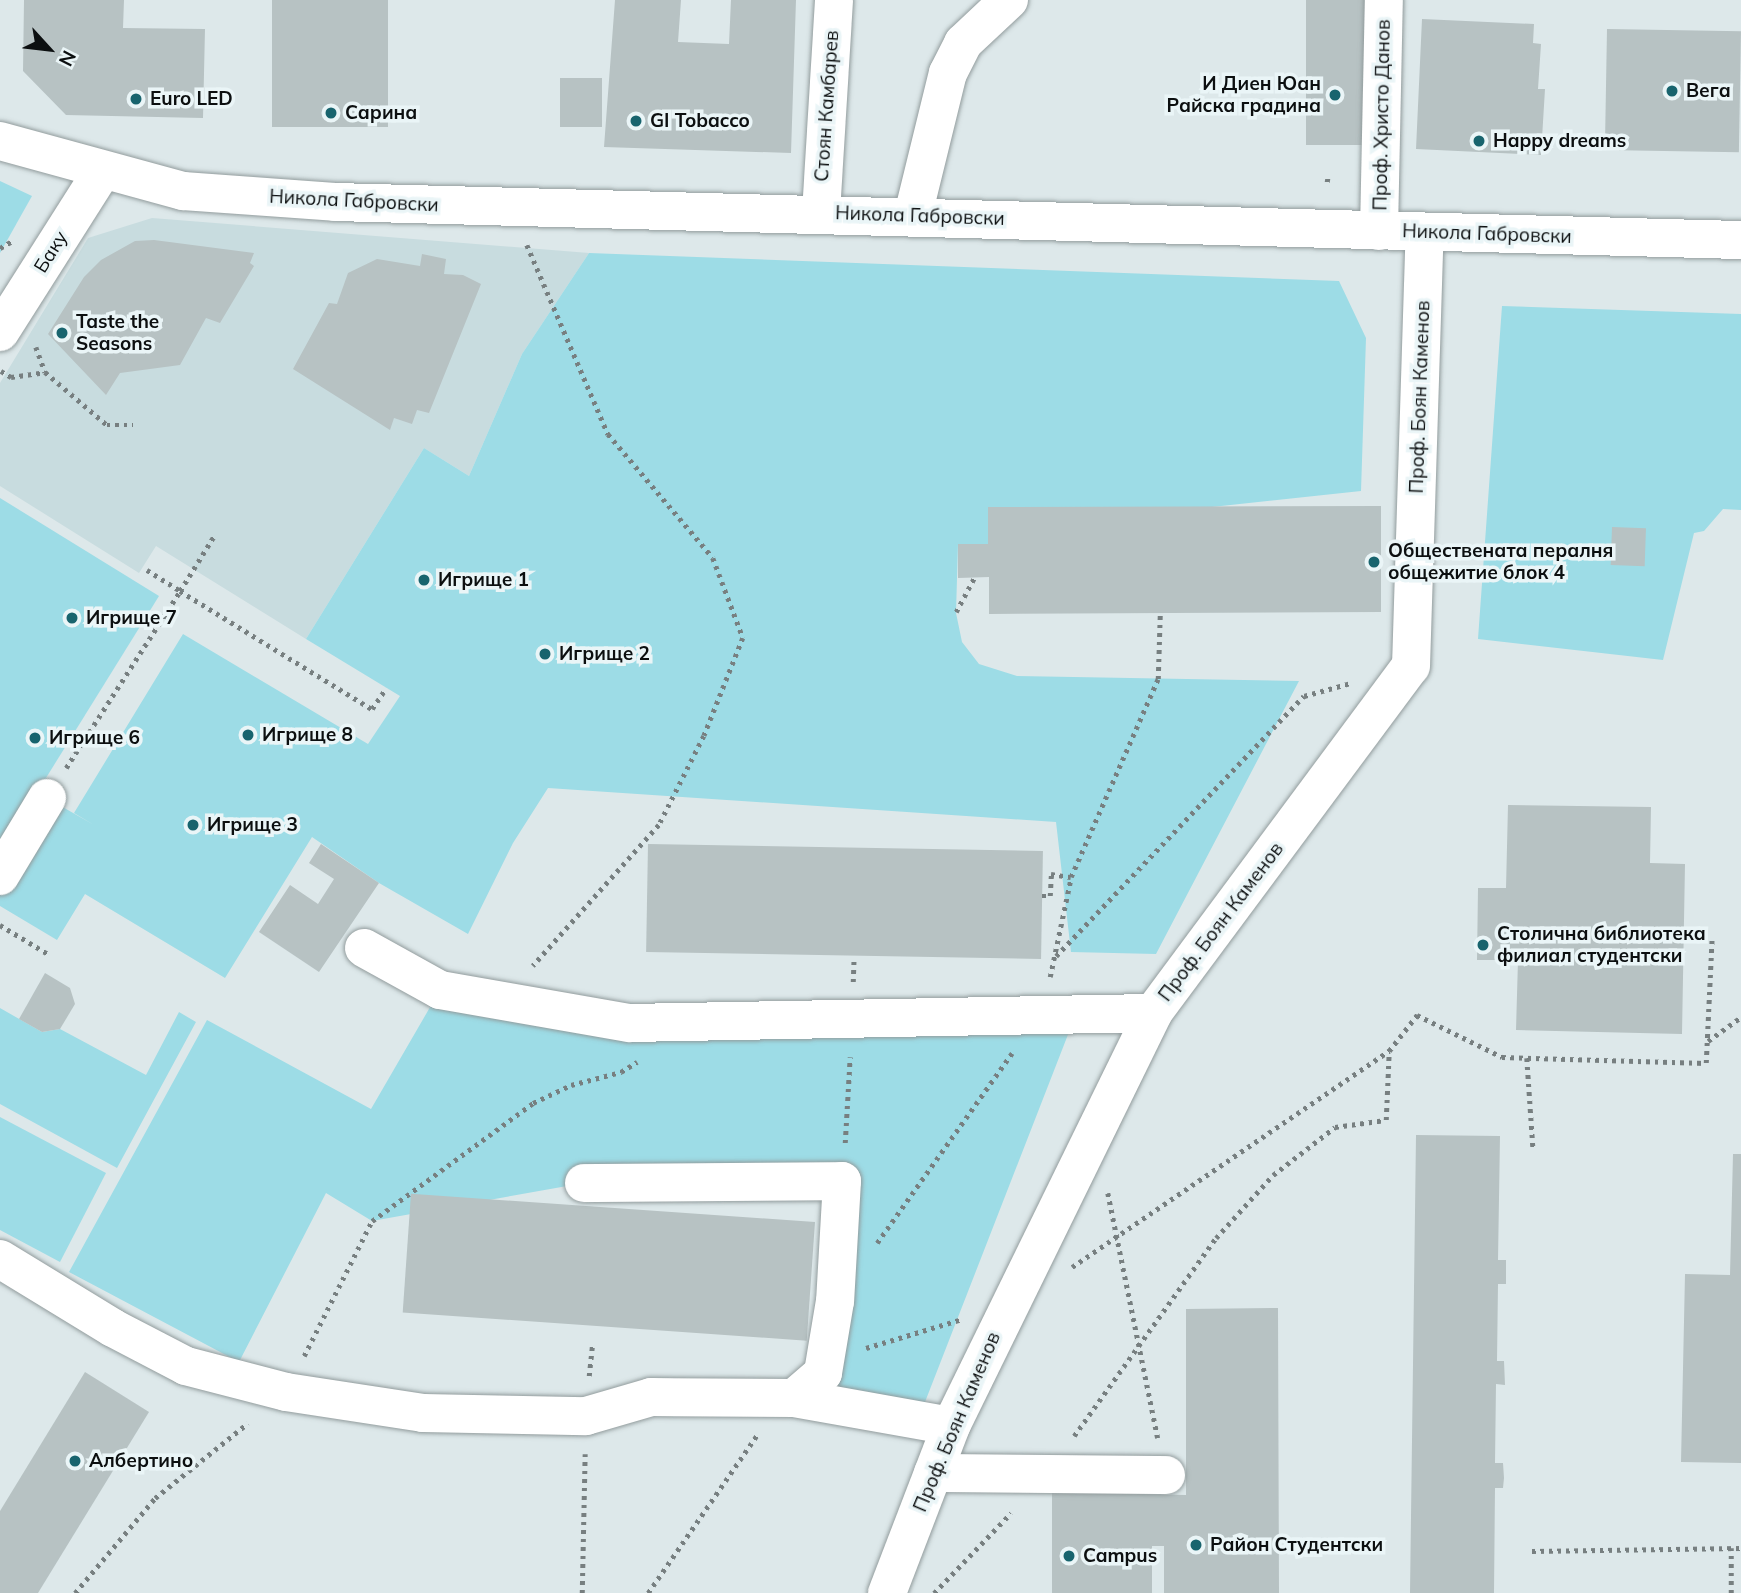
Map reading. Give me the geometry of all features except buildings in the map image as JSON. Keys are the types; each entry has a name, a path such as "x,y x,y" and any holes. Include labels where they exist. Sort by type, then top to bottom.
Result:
{"street":[{"name":"Стоян Камбарев","path":"821,213 834,0"},
{"path":"913,215 948,73 963,43 1009,0"},
{"name":"Проф. Христо Данов","path":"1380,231 1384,0"},
{"name":"Никола Габровски","path":"0,141 183,191 335,202 913,215 1741,240"},
{"name":"Баку","path":"0,332 102,171"},
{"name":"Проф. Боян Каменов","path":"887,1593 951,1426 1153,1013 1411,666 1425,232"},
{"path":"0,876 47,798"},
{"path":"364,948 440,990 630,1023 1153,1013"},
{"path":"584,1183 842,1181 835,1301 823,1373 794,1398"},
{"path":"0,1259 113,1328 186,1366 286,1392 423,1413 586,1416 651,1397 794,1398 951,1426"},
{"path":"933,1473 1166,1475"}],"path":[{"path":"1327,182 1328,175"},
{"path":"504,1001 622,861 659,825 704,736 743,638 713,558 608,434 526,244"},
{"path":"0,371 11,377 45,372 107,425 133,425"},
{"path":"47,798 214,536"},
{"path":"147,570 372,709 386,688"},
{"path":"956,612 974,578"},
{"path":"874,1246 1038,1015 1056,957 1071,877 1157,679 1160,614"},
{"path":"1056,957 1304,696 1411,666"},
{"path":"1042,896 1050,896 1051,874 1071,877"},
{"path":"0,925 48,954"},
{"path":"1065,1272 1389,1051 1417,1015 1502,1057 1706,1063 1712,936"},
{"path":"1707,1041 1741,1017"},
{"path":"842,1181 852,1019"},
{"path":"75,1593 155,1498 286,1392 372,1222 533,1103 571,1085 634,1066 652,1042 654,1023 670,1022"},
{"path":"1138,1348 1216,1238 1273,1175 1335,1127 1386,1120 1389,1051"},
{"path":"1527,1058 1533,1147"},
{"path":"1096,1131 1138,1348 1166,1475"},
{"path":"823,1373 869,1347 1008,1306"},
{"path":"648,1593 761,1430 794,1398"},
{"path":"582,1593 586,1416"},
{"path":"1731,1548 1731,1593"},
{"path":"1532,1551 1741,1548"}],"shaded area":[{"path":"0,181 32,196 0,253"},
{"path":"152,218 589,253 522,354 469,476 424,448 306,639 156,546 139,573 0,486 0,383 88,238"},
{"path":"589,253 1339,281 1366,338 1361,491 1212,507 988,507 988,544 958,544 956,613 962,642 979,664 1017,676 1299,681 1156,954 1071,952 1056,822 548,788 513,843 468,934 379,883 312,837 225,978 85,894 57,940 0,906 0,876 47,798 94,825 74,813 183,634 368,744 400,696 306,639 424,448 469,476 522,354"},
{"path":"1502,306 1741,314 1741,510 1723,509 1704,531 1694,533 1663,660 1478,639"},
{"name":"Игрище 7","path":"0,498 159,596 0,852"},
{"path":"440,990 504,1001 1076,1014 918,1420 827,1404 842,1182 584,1183 372,1221 326,1193 239,1362 69,1272 207,1020 371,1109"},
{"path":"0,1008 42,1032 60,1029 146,1075 179,1012 196,1022 117,1168 0,1104"},
{"path":"0,1117 106,1173 60,1262 0,1230"}],"place":[{"name":"Вега","path":"1672,91"},
{"name":"И Диен Юан Райска градина","path":"1335,95"},
{"name":"Euro LED","path":"136,99"},
{"name":"Сарина","path":"331,113"},
{"name":"GI Tobacco","path":"636,121"},
{"name":"Happy dreams","path":"1479,141"},
{"name":"Taste the Seasons","path":"62,333"},
{"name":"Обществената пералня общежитие блок 4","path":"1374,562"},
{"name":"Игрище 1","path":"424,580"},
{"name":"Игрище 7","path":"72,618"},
{"name":"Игрище 2","path":"545,654"},
{"name":"Игрище 8","path":"248,735"},
{"name":"Игрище 6","path":"35,738"},
{"name":"Игрище 3","path":"193,825"},
{"name":"Столична библиотека филиал студентски","path":"1483,945"},
{"name":"Албертино","path":"75,1461"},
{"name":"Район Студентски","path":"1196,1545"},
{"name":"Campus","path":"1069,1556"}]}
